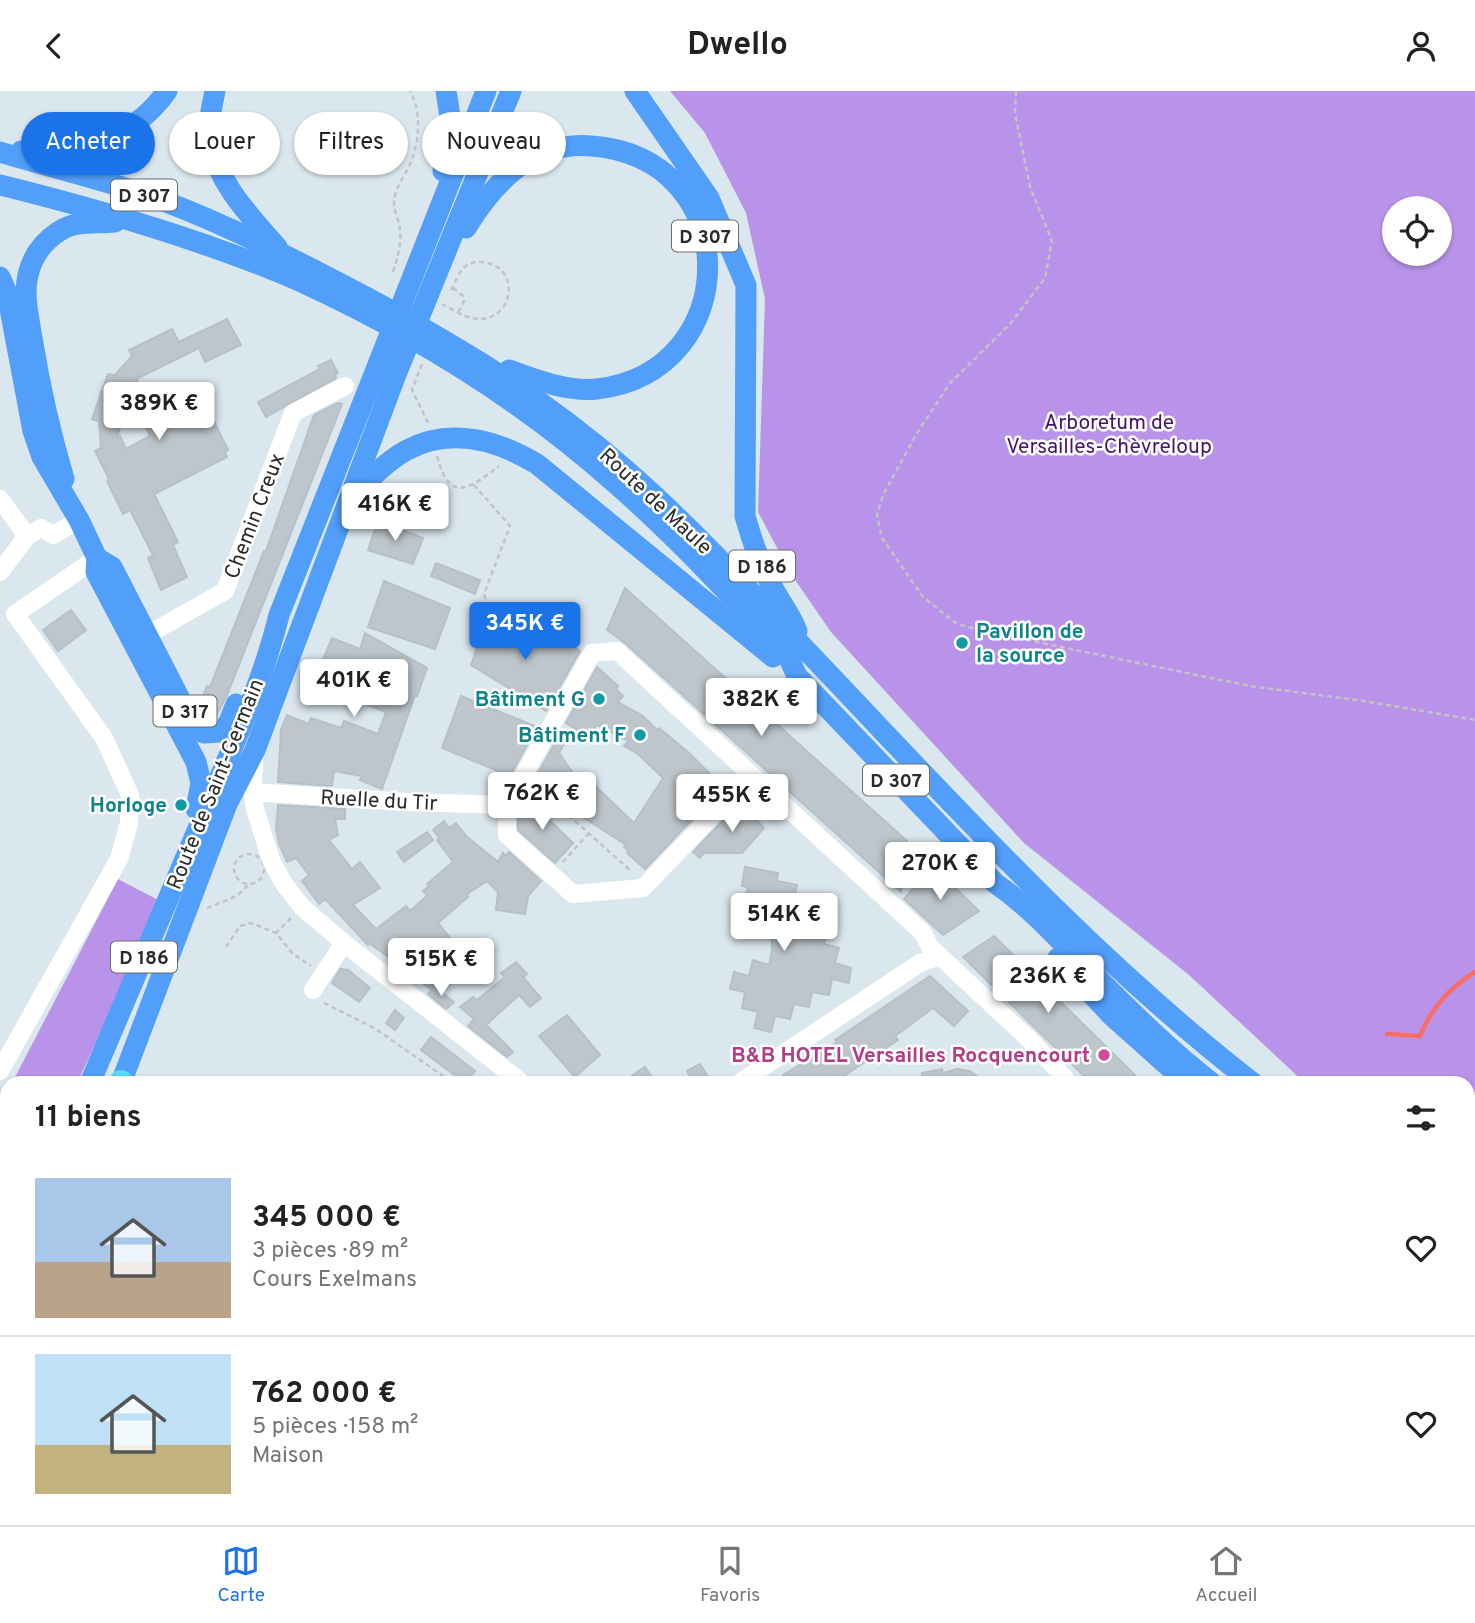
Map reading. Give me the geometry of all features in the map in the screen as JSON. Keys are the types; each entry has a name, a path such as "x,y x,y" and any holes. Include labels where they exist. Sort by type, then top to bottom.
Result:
{"main road":[{"path":"0,152 54,151 91,145 132,128 159,103 167,91"},
{"path":"215,91 210,115 210,139 218,166 238,202 282,254"},
{"name":"D 186","path":"432,227 428,211 448,155 452,129 446,91"},
{"name":"Route de Saint-Germain","path":"438,283 432,227 486,91"},
{"name":"Route de Saint-Germain","path":"93,1076 238,733 274,636 279,615 438,283 450,240 511,91"},
{"name":"D 186","path":"635,91 709,198 746,285 746,516 754,550 791,616 802,646"},
{"name":"D 307","path":"450,240 465,231 490,192 511,171 543,153 576,145 625,151 650,162 685,194 700,218 707,245 709,270 705,296 696,319 681,344 662,363 642,376 596,389 566,388 477,359"},
{"name":"Route de Maule","path":"0,152 138,192 200,216 372,299 519,386 628,472 725,565 958,810 1135,986 1244,1076"},
{"name":"Route de Maule","path":"0,185 133,220 296,279 457,365 511,400 616,483 660,524 788,656 797,676 995,883 1023,903 1128,1008 1203,1076"},
{"name":"D 307","path":"76,514 40,390 27,308 28,274 35,256 46,241 60,230 87,222 133,220"},
{"name":"D 317","path":"0,277 7,293 33,431 42,457 76,514 97,558 112,567 143,645 195,728 204,733 220,732 229,722 263,631 279,615"},
{"name":"Route de Saint-Germain","path":"124,1076 227,804 255,750 395,377"},
{"name":"D 307","path":"348,498 387,464 408,450 429,441 457,437 487,441 519,453 537,464 797,676"},
{"path":"97,558 96,572 110,598 143,645"},
{"name":"D 186","path":"143,645 163,700 196,762 201,783 192,822 197,831"},
{"path":"995,883 1012,908 1112,1016 1178,1076"}],"street":[{"name":"Chemin Creux","path":"143,645 225,591 293,413 345,386"},
{"path":"0,499 27,536"},
{"path":"0,572 27,536 41,528 53,535 76,514"},
{"path":"3,1059 119,859 129,824 130,795 104,738 15,614 97,558"},
{"path":"751,775 643,888 573,894 507,835 507,805 592,653 617,652 751,775 923,933 930,947 1033,1043 1063,1076"},
{"path":"255,750 252,792 261,831 271,860 284,884 302,907 513,1076"},
{"name":"Ruelle du Tir","path":"252,792 507,805"},
{"path":"313,990 344,943"},
{"path":"750,1076 920,963 940,955"}],"path":[{"path":"392,277 401,248 400,226 394,205 397,189 412,159 418,132 416,101 410,91"},
{"path":"1016,91 1015,114 1030,187 1052,241 1045,278 1011,323 950,383 917,433 883,495 877,515 882,538 898,563 923,597 940,613 957,624 979,630 1251,686 1364,701 1475,720"},
{"path":"477,261 486,262 501,269 505,275 509,284 509,297 495,315 480,319 458,313 464,301 463,296 438,283 467,265 477,261"},
{"path":"395,377 431,431"},
{"path":"437,455 441,473 449,483 462,488 474,485 504,464"},
{"path":"474,485 510,526 484,594 487,605 600,651"},
{"path":"524,775 646,885"},
{"path":"551,874 589,833"},
{"path":"207,908 237,896 249,884 258,881 265,868 257,856 248,854 239,858 234,867 240,881 249,884"},
{"path":"276,933 293,916"},
{"path":"226,947 240,926 251,922 276,933 292,953 323,974"},
{"path":"313,990 321,1001 376,1029 443,1076"}],"green space":[{"name":"Arboretum de Versailles-Chèvreloup","path":"670,91 1475,91 1475,1076 1297,1076 1189,975 1024,843 831,632 791,574 758,512 765,299 746,213 705,133"},
{"path":"118,879 162,902 80,1076 16,1076"}],"building":[{"path":"227,319 241,345 205,362 199,348 138,378 117,437 120,436 126,449 150,436 144,424 193,400 199,412 207,408 228,450 225,452 227,457 154,494 178,542 173,545 187,577 161,590 148,558 153,555 130,510 123,514 107,481 109,479 95,451 101,448 99,421 92,419 108,374 115,375 132,356 129,350 172,329 179,342"},
{"path":"331,360 338,373 336,378 266,417 258,402 320,369 318,366"},
{"path":"338,403 342,404 227,695 215,718 205,718 199,706 207,686 210,687 266,551 314,415"},
{"path":"378,521 423,538 413,564 368,550"},
{"path":"436,563 480,580 475,594 431,576"},
{"path":"384,581 450,608 435,649 368,627"},
{"path":"625,588 907,841 901,892 625,643 607,630"},
{"path":"71,610 86,630 58,651 43,630"},
{"path":"486,622 512,631 515,624 580,651 546,711 471,665"},
{"path":"365,633 427,668 382,789 360,780 362,776 334,771 332,786 278,782 281,730 287,715 309,724 311,718 341,728 344,721 378,734 386,712 342,695 351,673 322,662 332,638 360,649"},
{"path":"597,667 618,686 616,689 623,696 618,702 643,716 657,730 659,728 723,787 645,869 627,853 628,850 624,847 626,845 586,819 538,773 559,736 567,739 559,753 572,772 584,782 588,779 634,823 663,778 638,754 624,746 629,741 597,725 587,736 566,723"},
{"path":"461,696 537,727 510,776 442,748"},
{"path":"522,801 533,807 534,805 573,843 555,863 518,830 518,808"},
{"path":"740,803 764,828 742,853 704,853 700,858 693,852"},
{"path":"278,805 345,809 345,819 335,819 338,835 329,840 352,869 360,862 380,888 353,905 376,929 406,906 410,911 427,896 423,891 429,886 427,884 453,862 433,830 444,821 449,828 456,823 467,837 498,862 503,853 505,856 509,852 541,881 528,896 525,914 496,910 498,892 487,881 467,894 468,897 438,923 455,944 435,961 440,968 433,974 441,980 430,989 369,943 368,945 325,899 319,904 302,881 309,875 296,858 287,862 279,844 276,829"},
{"path":"427,832 433,840 404,862 397,852"},
{"path":"933,866 979,911 943,935 904,899"},
{"path":"745,867 778,873 777,881 797,885 790,915 828,927 824,944 839,948 835,963 851,968 849,983 832,979 829,995 812,992 809,1007 794,1004 790,1019 775,1016 771,1032 754,1028 758,1012 742,1008 745,992 730,989 734,972 749,976 753,960 769,965 772,950 772,941 763,928 753,924 740,924 748,887 742,886"},
{"path":"994,936 1136,1076 1084,1076 963,957"},
{"path":"516,962 527,974 523,977 541,998 530,1007 519,995 486,1025 513,1052 507,1057 468,1026 474,1019 460,1007 473,997 477,1000 505,977 501,973"},
{"path":"340,969 348,970 370,988 359,1002 332,983"},
{"path":"930,976 968,1011 954,1026 933,1008 895,1036 898,1040 844,1076 784,1076 837,1042 835,1040"},
{"path":"434,987 454,1002 446,1009 428,994"},
{"path":"395,1010 404,1018 395,1030 386,1023"},
{"path":"567,1015 600,1055 574,1076 539,1036"},
{"path":"431,1037 475,1071 471,1076 456,1076 421,1050"},
{"path":"700,1064 708,1076 690,1076 687,1071"},
{"path":"645,1067 651,1076 632,1076"},
{"path":"942,1069 943,1073 957,1069 970,1071 977,1076 923,1076 922,1073"}],"waterway":[{"path":"1387,1034 1420,1036 1442,999 1475,972"}],"place":[{"name":"Pavillon de la source","path":"962,643"},
{"name":"Bâtiment G","path":"599,699"},
{"name":"Bâtiment F","path":"640,735"},
{"name":"Horloge","path":"181,805"},
{"name":"B&B HOTEL Versailles Rocquencourt","path":"1104,1055"}]}
